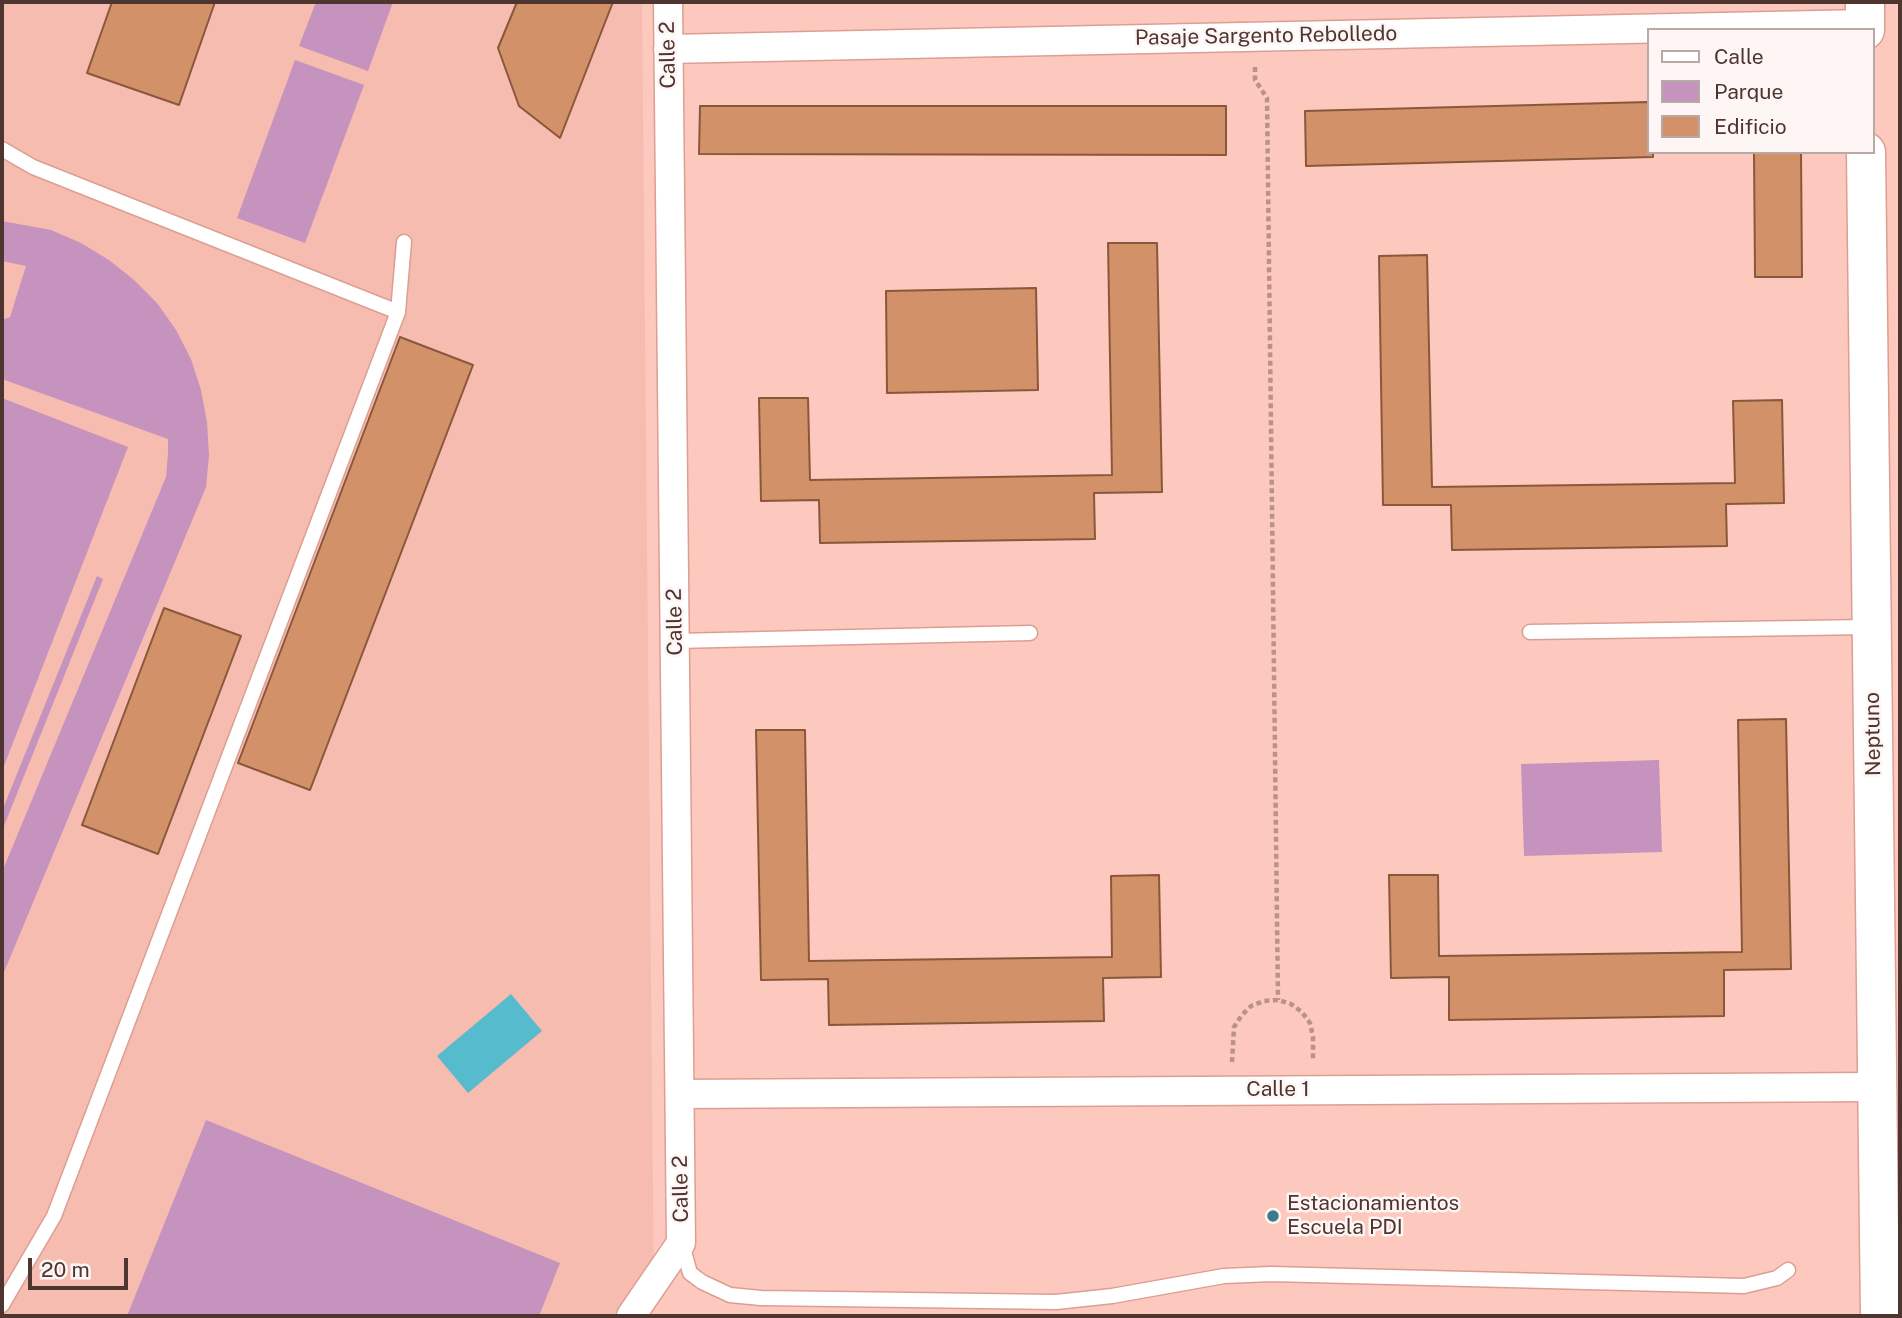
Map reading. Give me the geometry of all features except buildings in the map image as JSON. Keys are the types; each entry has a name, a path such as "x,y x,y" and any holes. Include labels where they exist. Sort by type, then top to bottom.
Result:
{"street":[{"name":"Calle 2","path":"668,2 681,1243"},
{"name":"Pasaje Sargento Rebolledo","path":"668,49 1255,37 1865,18"},
{"name":"Neptuno","path":"1866,154 1880,1316"},
{"name":"Calle 1","path":"680,1094 1877,1087"},
{"path":"631,1316 681,1243"}],"lane":[{"path":"2,149 33,167 398,312"},
{"path":"2,1305 54,1216 398,312 404,242"},
{"path":"1531,632 1872,628"},
{"path":"675,642 1030,633"},
{"path":"681,1243 690,1273 702,1282 730,1295 774,1299 1056,1302 1112,1296 1224,1276 1270,1274 1744,1286 1777,1278 1788,1270"}],"path":[{"path":"1255,37 1255,80 1267,98 1278,1000"},
{"path":"1231,1091 1234,1027 1251,1006 1278,1000 1291,1004 1302,1012 1310,1023 1313,1037 1314,1090"}],"shaded area":[{"path":"2,2 642,2 654,1298 647,1316 2,1316"}],"green space":[{"path":"316,2 393,2 368,71 299,46"},
{"path":"295,60 364,85 305,243 237,218"},
{"path":"2,221 51,230 81,243 109,260 157,303 176,330 191,359 207,422 209,455 206,487 2,977 2,872 166,477 168,439 2,379 2,320 10,317 26,266 2,261"},
{"path":"2,398 128,447 2,771"},
{"path":"97,576 103,579 2,831 2,811"},
{"path":"1659,760 1662,852 1524,856 1521,764"},
{"path":"206,1120 560,1263 539,1316 127,1316"}],"water":[{"path":"511,994 542,1031 468,1093 437,1056"}],"place":[{"name":"Estacionamientos Escuela PDI","path":"1273,1216"}]}
